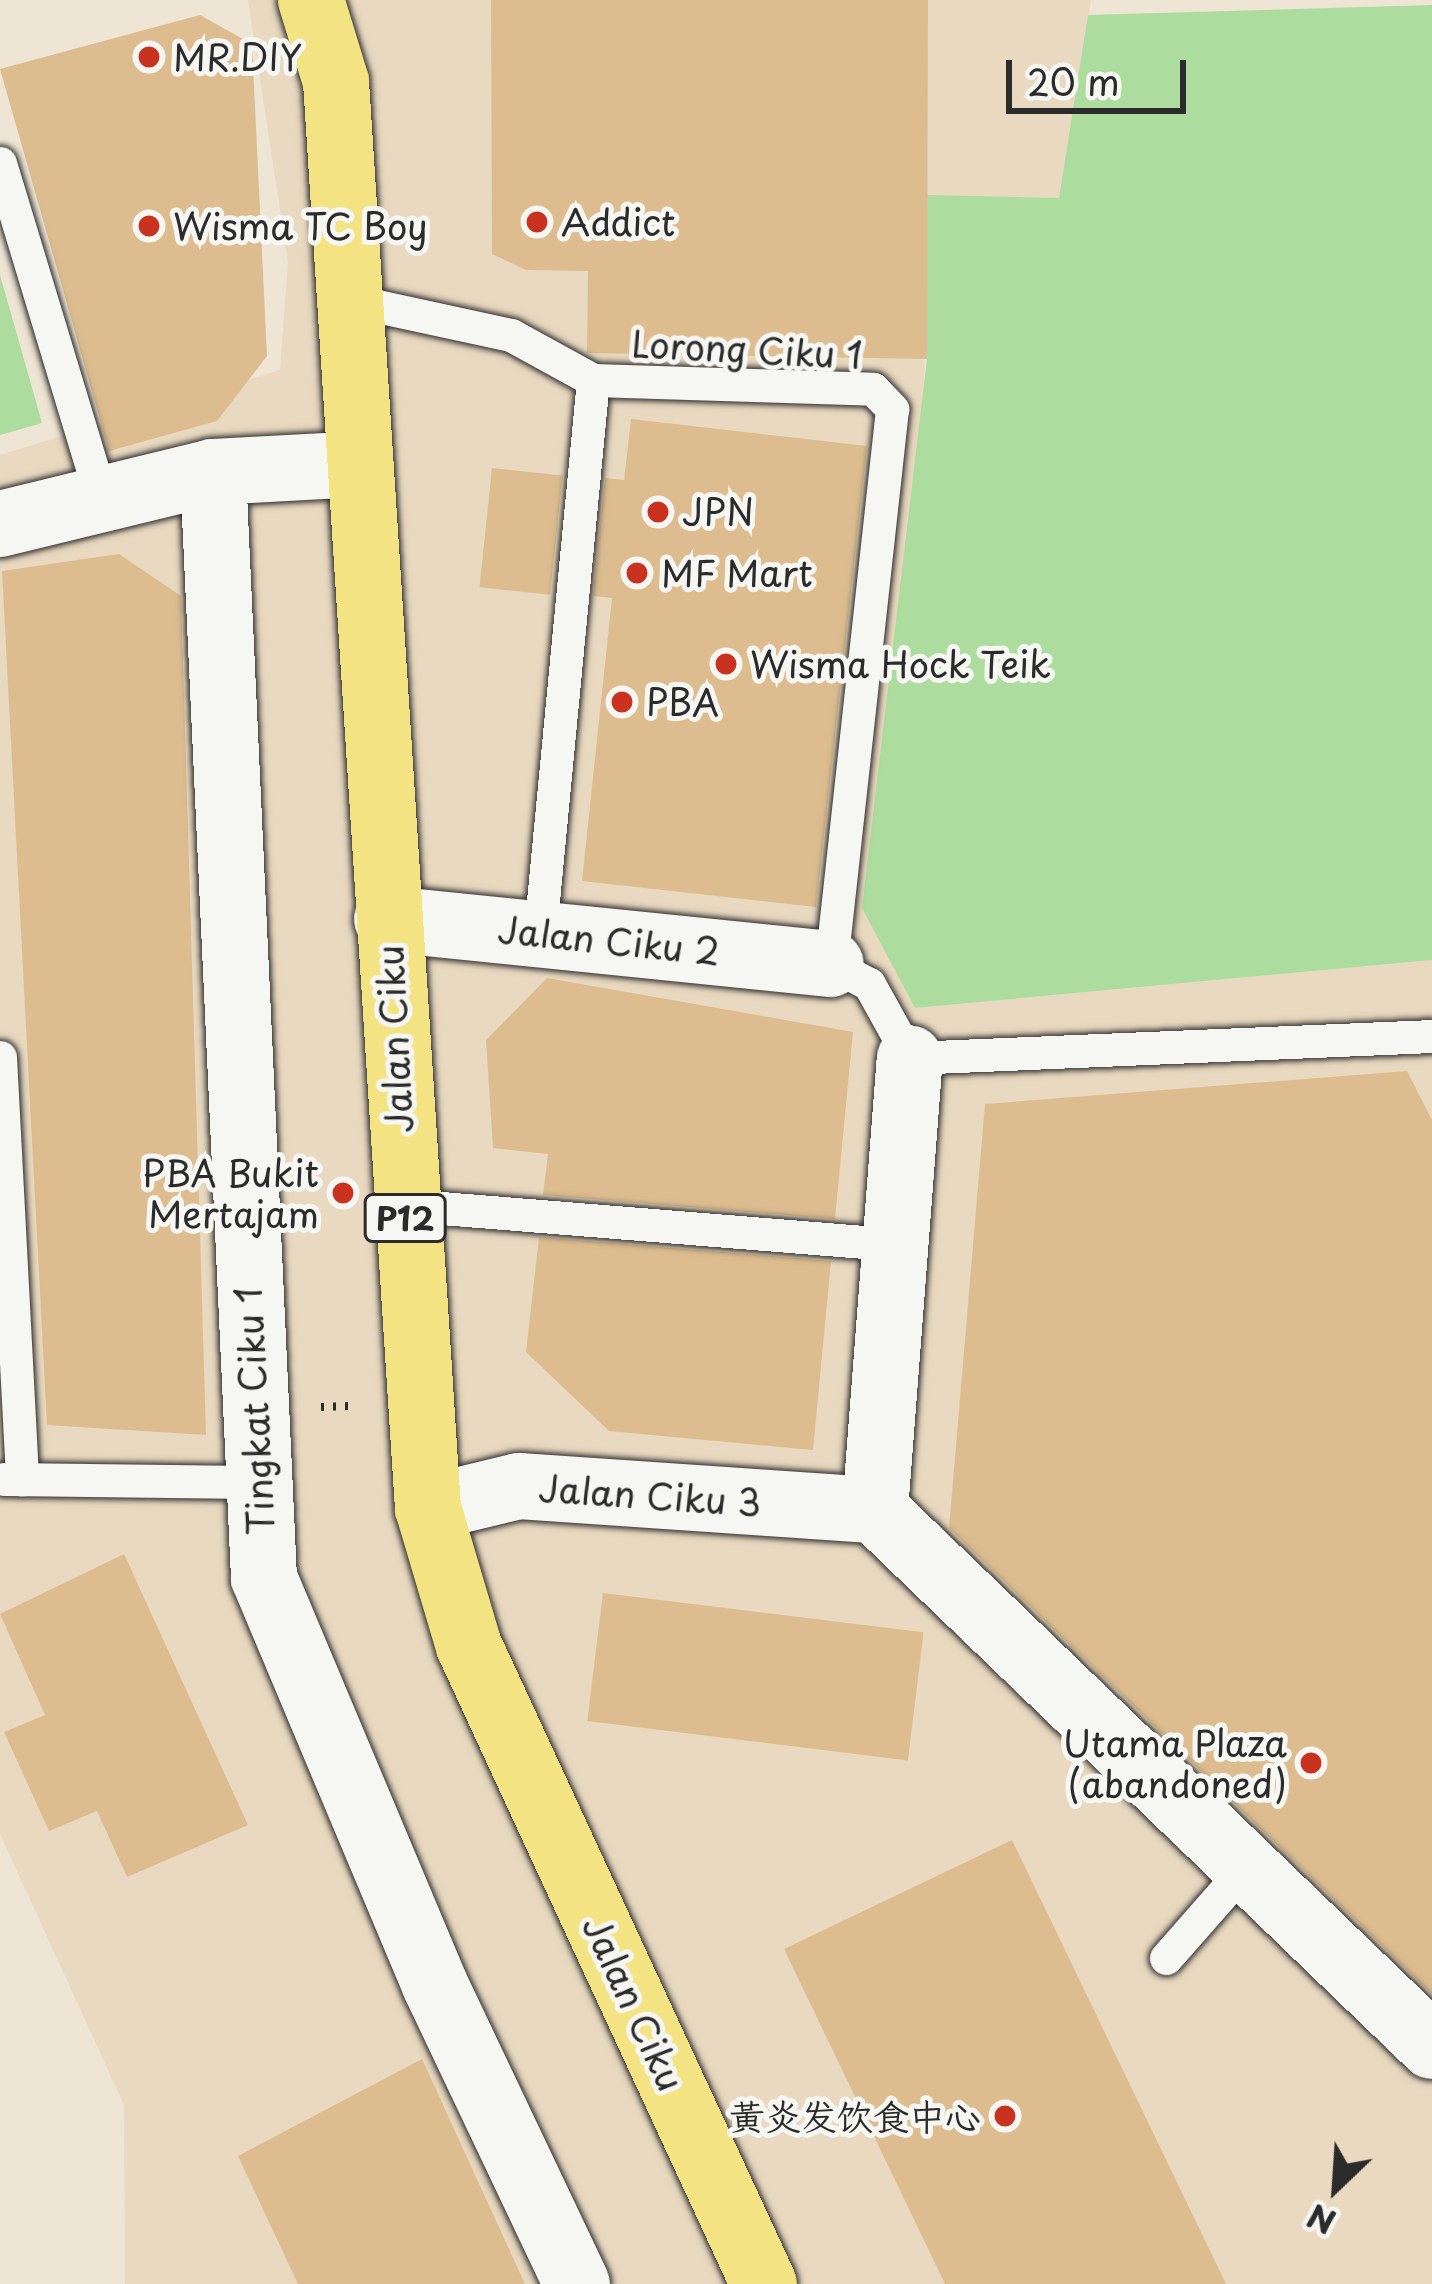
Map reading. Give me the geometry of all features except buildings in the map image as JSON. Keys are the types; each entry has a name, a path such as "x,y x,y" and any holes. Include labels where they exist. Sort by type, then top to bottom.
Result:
{"main road":[{"path":"310,0 337,82"},
{"path":"337,82 364,0"},
{"name":"Jalan Ciku","path":"337,82 404,1205 428,1508 469,1646 764,2284"}],"street":[{"path":"0,524 100,494 213,472 359,464"},
{"name":"Tingkat Ciku 1","path":"213,472 254,1482 264,1578 435,1985 578,2284"},
{"name":"Jalan Ciku 2","path":"387,919 831,964"},
{"path":"910,1058 875,1510 1432,2046"},
{"name":"Jalan Ciku 3","path":"428,1508 519,1486 875,1510"}],"lane":[{"path":"0,163 100,494"},
{"path":"349,300 511,335 593,380 540,932"},
{"name":"Lorong Ciku 1","path":"593,380 873,389 892,409 831,964"},
{"path":"831,964 869,983 910,1058 1432,1036"},
{"path":"0,1057 11,1479 254,1482"},
{"path":"404,1205 896,1245"},
{"path":"1166,1958 1246,1867"}],"shaded area":[{"path":"248,0 1091,0 1059,198 927,196 915,1008 1432,960 1432,2284 125,2284 124,2105 0,1834 0,455 280,370 288,262"}],"green space":[{"path":"1432,5 1432,960 915,1008 862,908 927,359 927,195 1059,198 1088,15"},
{"path":"0,275 42,423 0,435"}],"place":[{"name":"MR.DIY","path":"149,57"},
{"name":"Addict","path":"537,222"},
{"name":"Wisma TC Boy","path":"149,226"},
{"name":"JPN","path":"658,512"},
{"name":"MF Mart","path":"637,573"},
{"name":"Wisma Hock Teik","path":"726,664"},
{"name":"PBA","path":"622,702"},
{"name":"PBA Bukit Mertajam","path":"343,1193"},
{"name":"Utama Plaza (abandoned)","path":"1311,1763"},
{"name":"黄炎发饮食中心","path":"1005,2116"}]}
